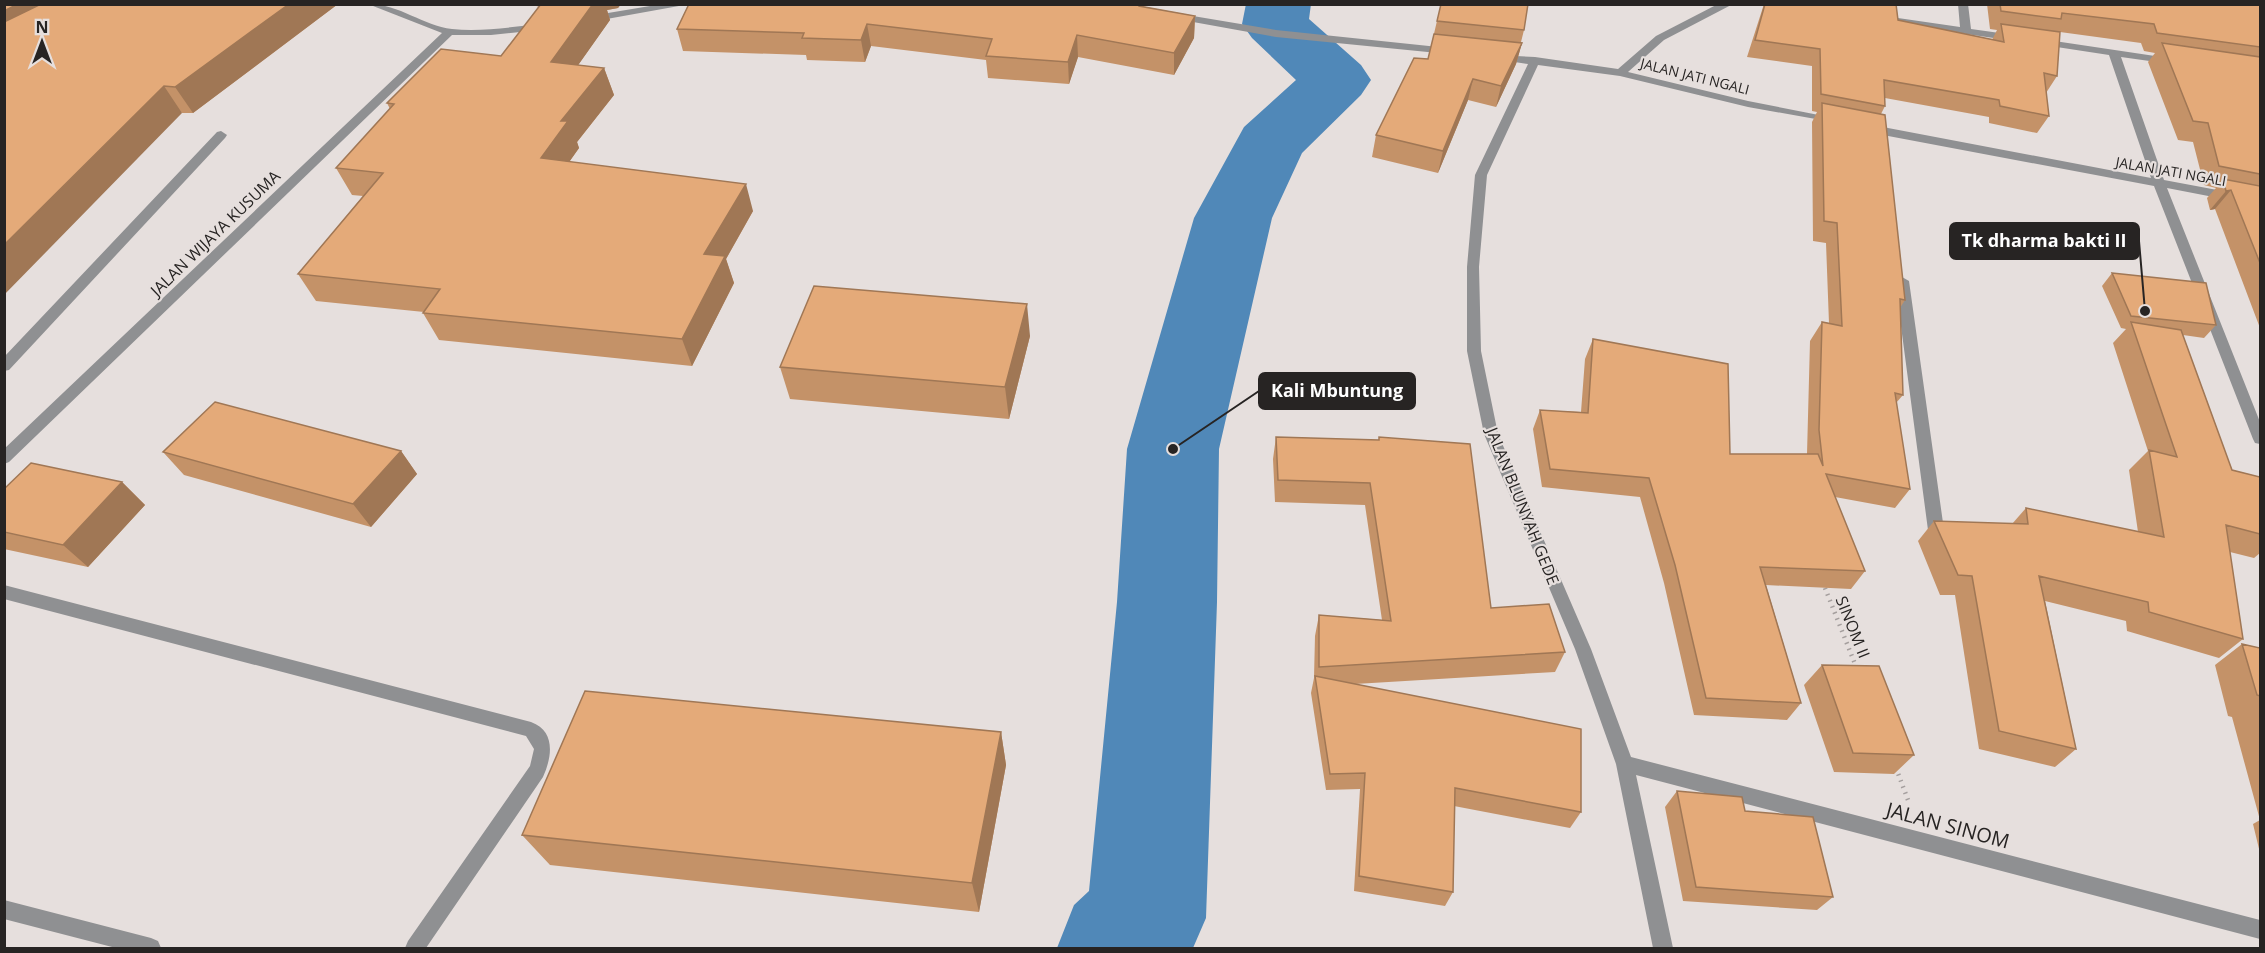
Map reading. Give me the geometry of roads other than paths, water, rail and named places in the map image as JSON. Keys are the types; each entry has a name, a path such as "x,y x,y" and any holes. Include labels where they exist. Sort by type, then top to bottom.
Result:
{"street":[{"path":"373,4 449,32 491,32 554,25"},
{"path":"576,22 685,4"},
{"path":"1620,73 1660,38 1728,4"},
{"path":"1963,4 1966,30"},
{"path":"1162,14 1204,23 1334,40 1464,53"},
{"path":"1894,21 2181,62"},
{"name":"JALAN WIJAYA KUSUMA","path":"4,458 449,32"},
{"path":"2114,53 2159,184 2260,439"},
{"name":"JALAN JATI NGALI","path":"1488,56 1535,60 1620,73 1748,104 1854,125 1883,137 2260,202"},
{"name":"JALAN BLUNYAH GEDE","path":"1535,60 1481,175 1473,267 1474,351 1491,434 1583,650 1625,764 1663,948"},
{"path":"4,366 221,135"},
{"path":"1901,272 1936,531"},
{"path":"4,592 531,730 541,740 543,755 537,771 415,948"},
{"name":"JALAN SINOM","path":"1625,764 2260,930"},
{"path":"4,909 152,948"}],"waterway":[{"path":"1117,948 1146,918 1167,602 1173,449 1233,218 1270,143 1336,80 1275,24 1279,4"}],"place":[{"name":"Tk dharma bakti II","path":"2145,311"},
{"name":"Kali Mbuntung","path":"1173,449"}]}
